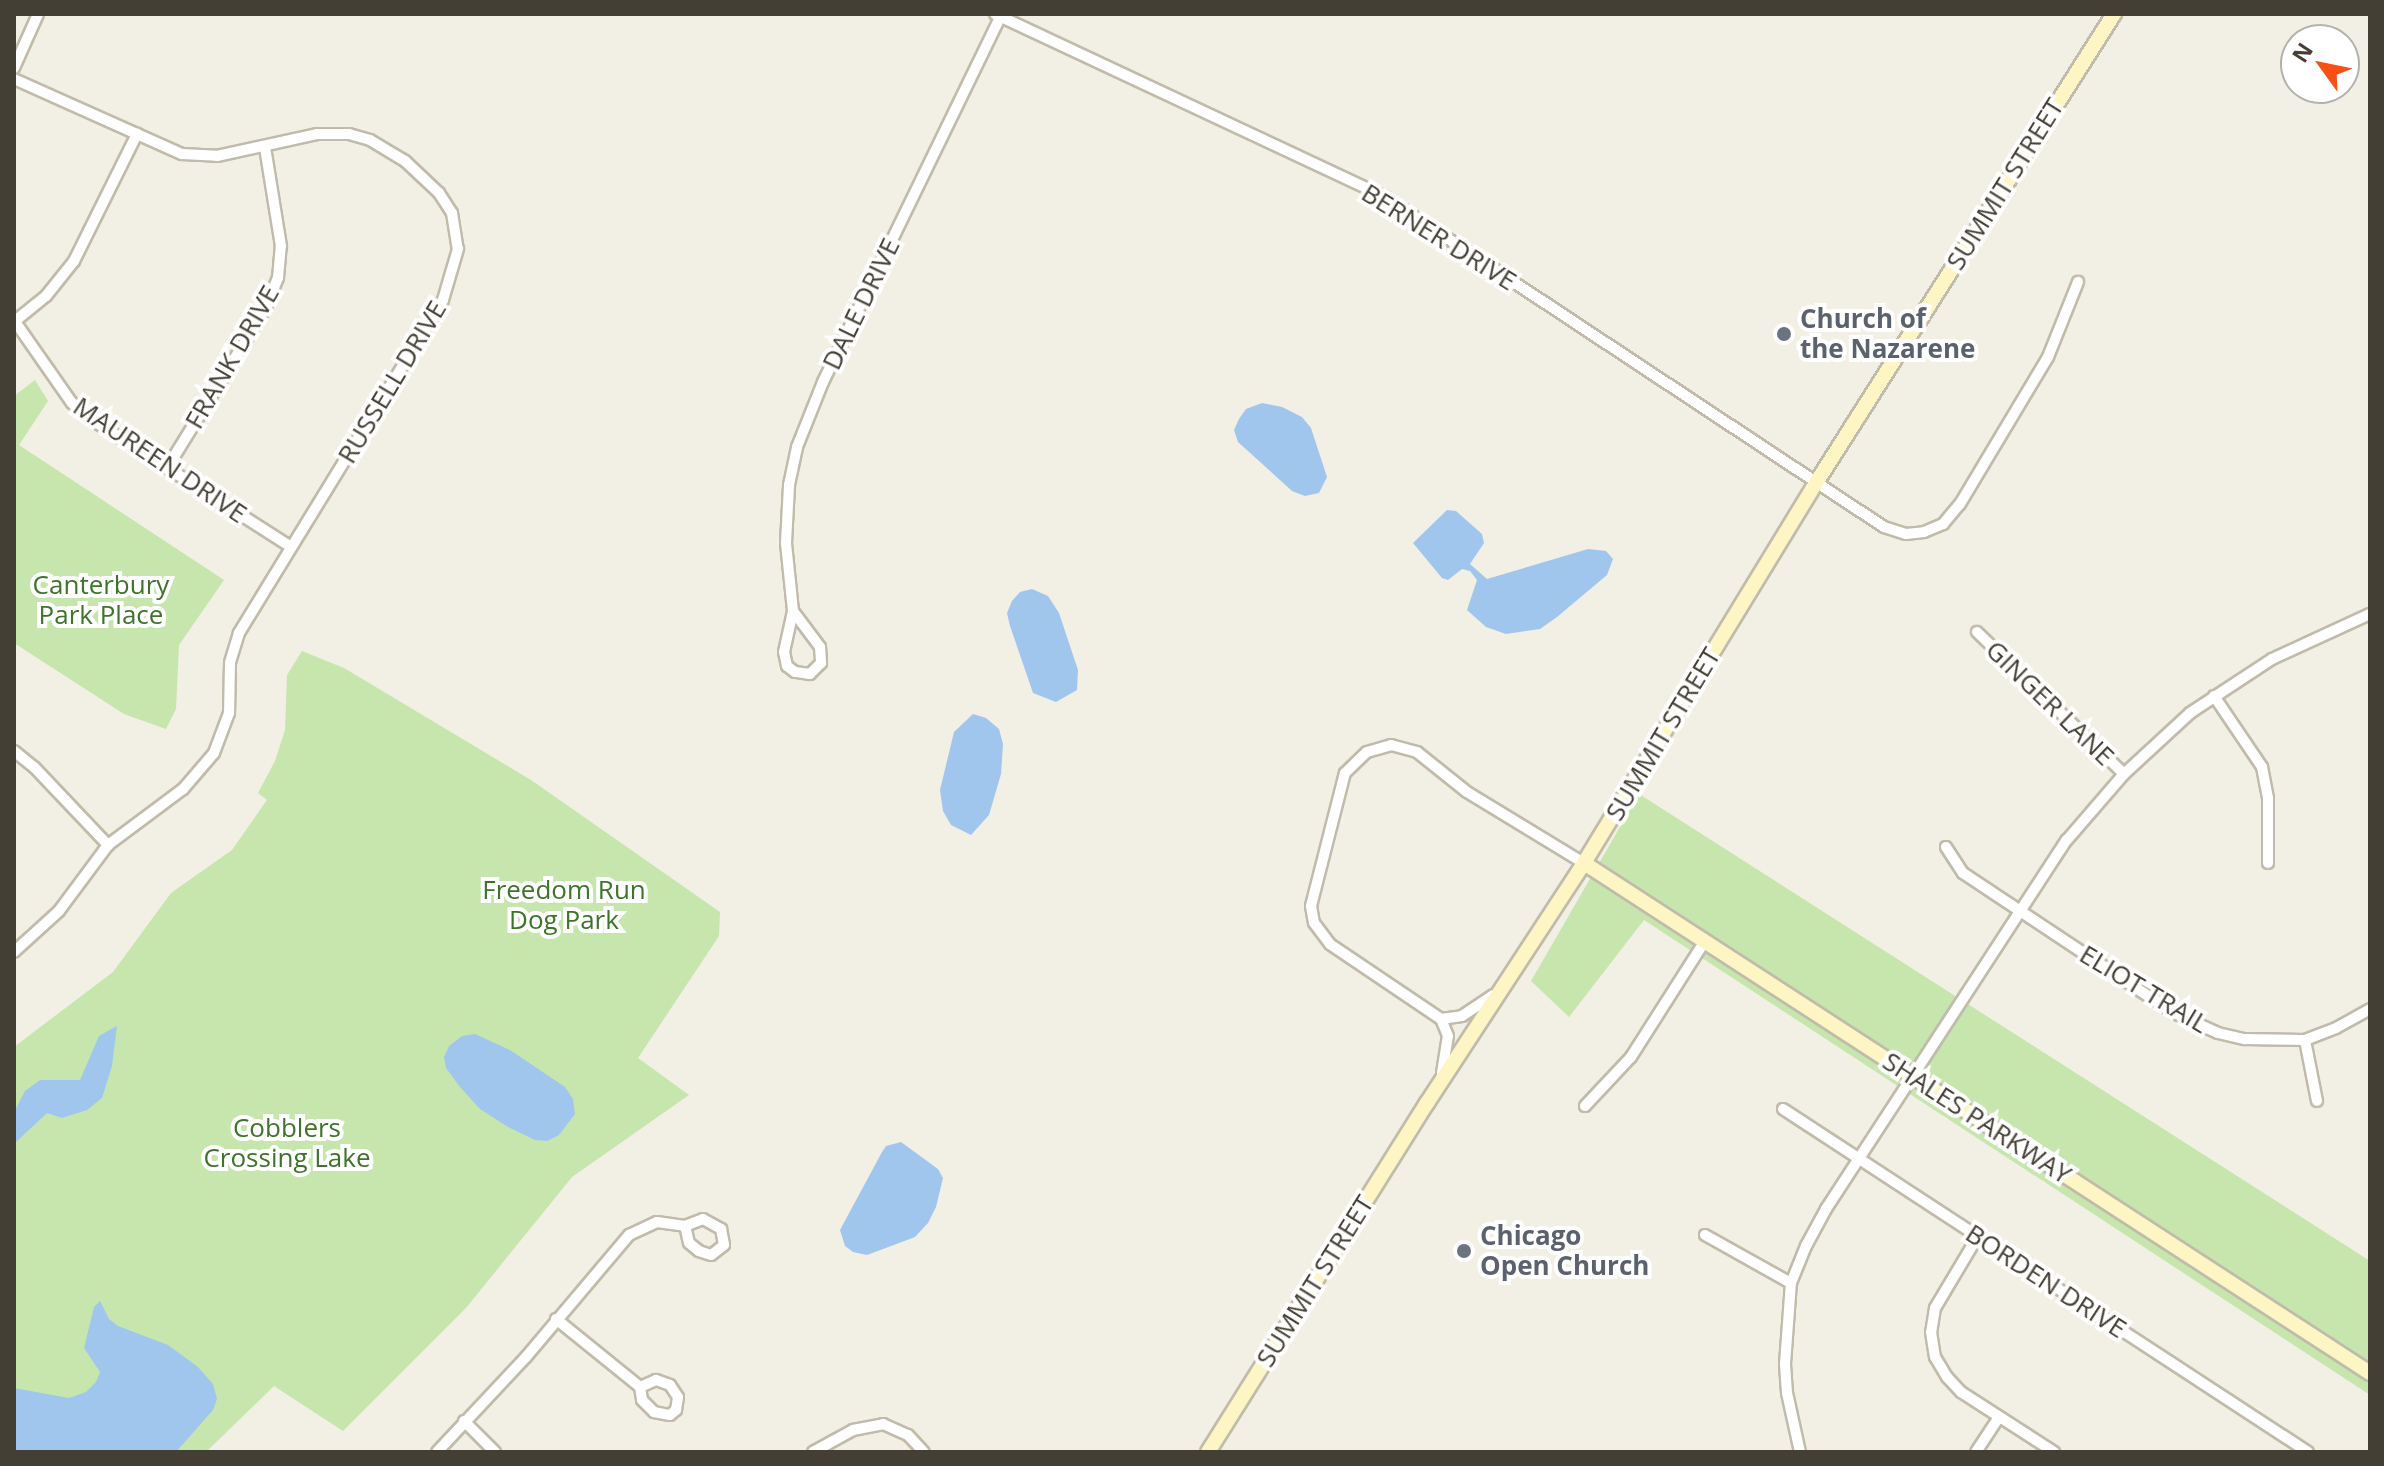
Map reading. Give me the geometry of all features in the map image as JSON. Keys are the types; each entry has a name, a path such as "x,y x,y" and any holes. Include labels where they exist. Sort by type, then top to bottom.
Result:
{"main road":[{"name":"SUMMIT STREET","path":"1208,1452 1427,1103 1584,863 1816,483 2114,14"},
{"name":"SHALES PARKWAY","path":"1584,863 2370,1373"}],"street":[{"path":"14,68 38,14"},
{"name":"BERNER DRIVE","path":"999,15 1385,197 1884,527 1906,534 1924,532 1943,524 1960,504 2048,357 2078,282"},
{"name":"DALE DRIVE","path":"793,611 820,647 821,663 810,674 795,672 787,666 784,652 793,611 786,543 789,485 803,427 999,15"},
{"name":"RUSSELL DRIVE","path":"14,79 182,154 217,156 333,134 349,134 386,149 424,176 452,213 458,249 443,300 239,633 230,663 227,725 214,753 183,789 108,845 59,911 14,952"},
{"path":"14,321 53,289 74,261 137,134"},
{"name":"FRANK DRIVE","path":"167,468 267,306 278,278 281,246 265,147"},
{"name":"MAUREEN DRIVE","path":"14,321 72,403 291,547"},
{"path":"1800,1452 1787,1393 1785,1364 1791,1283 1826,1209 2067,840 2152,746 2214,696 2272,659 2370,614"},
{"name":"GINGER LANE","path":"1977,632 2124,774"},
{"path":"2214,696 2262,767 2268,798 2268,863"},
{"path":"1427,1103 1444,1070 1447,1054 1448,1036 1441,1019 1330,944 1314,923 1311,906 1345,773 1367,752 1391,745 1417,752 1467,792 1584,863"},
{"path":"14,751 34,767 108,845"},
{"name":"ELIOT TRAIL","path":"1946,847 1963,873 2192,1022 2245,1039 2305,1040 2345,1024 2370,1009"},
{"path":"1585,1106 1631,1057 1705,941"},
{"path":"1441,1019 1462,1016 1480,1006 1504,985"},
{"path":"2305,1040 2317,1101"},
{"name":"BORDEN DRIVE","path":"1783,1109 2291,1447 2308,1452"},
{"path":"437,1452 629,1235 657,1222 685,1226"},
{"path":"1705,1235 1791,1283"},
{"path":"1978,1236 1940,1296 1932,1320 1935,1357 1953,1385 2054,1452"},
{"path":"556,1319 640,1387"},
{"path":"1976,1452 1999,1417"},
{"path":"464,1421 495,1452"},
{"path":"813,1452 853,1430 883,1424 908,1435 924,1452"}],"green space":[{"name":"Canterbury Park Place","path":"35,380 48,401 19,445 224,580 179,645 176,709 166,729 124,714 14,643 14,396"},
{"name":"Cobblers Crossing Lake","path":"302,651 344,668 531,780 720,912 719,936 638,1058 689,1095 572,1177 466,1308 343,1431 274,1386 206,1452 14,1452 14,1047 113,972 171,893 232,850 267,800 258,793 275,761 285,730 287,675"},
{"path":"1639,794 2370,1261 2370,1395 1644,920 1569,1017 1531,981"}],"water":[{"path":"1262,403 1282,407 1302,417 1311,428 1327,477 1319,493 1305,496 1292,491 1238,442 1234,430 1239,419 1246,409"},
{"path":"1447,510 1456,511 1482,534 1484,543 1470,564 1487,579 1588,549 1606,551 1613,559 1607,575 1540,629 1506,634 1486,627 1467,610 1477,580 1470,571 1462,569 1448,580 1442,578 1413,543"},
{"path":"1032,589 1048,596 1059,613 1078,670 1077,690 1056,702 1033,693 1007,613 1020,592"},
{"path":"973,714 986,718 999,729 1003,744 1001,774 989,815 971,835 951,825 943,811 940,790 954,732"},
{"path":"117,1026 112,1066 102,1098 87,1110 62,1118 47,1113 14,1144 14,1112 25,1091 40,1080 80,1080 99,1036"},
{"path":"475,1034 510,1050 565,1087 573,1099 575,1114 559,1135 547,1141 535,1140 508,1127 480,1109 460,1087 446,1068 444,1057 449,1046 462,1036"},
{"path":"901,1142 938,1169 943,1178 936,1207 928,1223 915,1237 867,1255 853,1252 845,1246 840,1230 886,1146"},
{"path":"100,1301 109,1319 118,1326 168,1345 198,1367 213,1384 217,1399 213,1410 176,1452 14,1452 14,1388 69,1398 86,1392 96,1382 100,1372 84,1348 94,1307"}],"place":[{"name":"Church of the Nazarene","path":"1784,334"},
{"name":"Chicago Open Church","path":"1464,1251"}],"park label":[{"name":"Freedom Run Dog Park","path":"564,905"}]}
